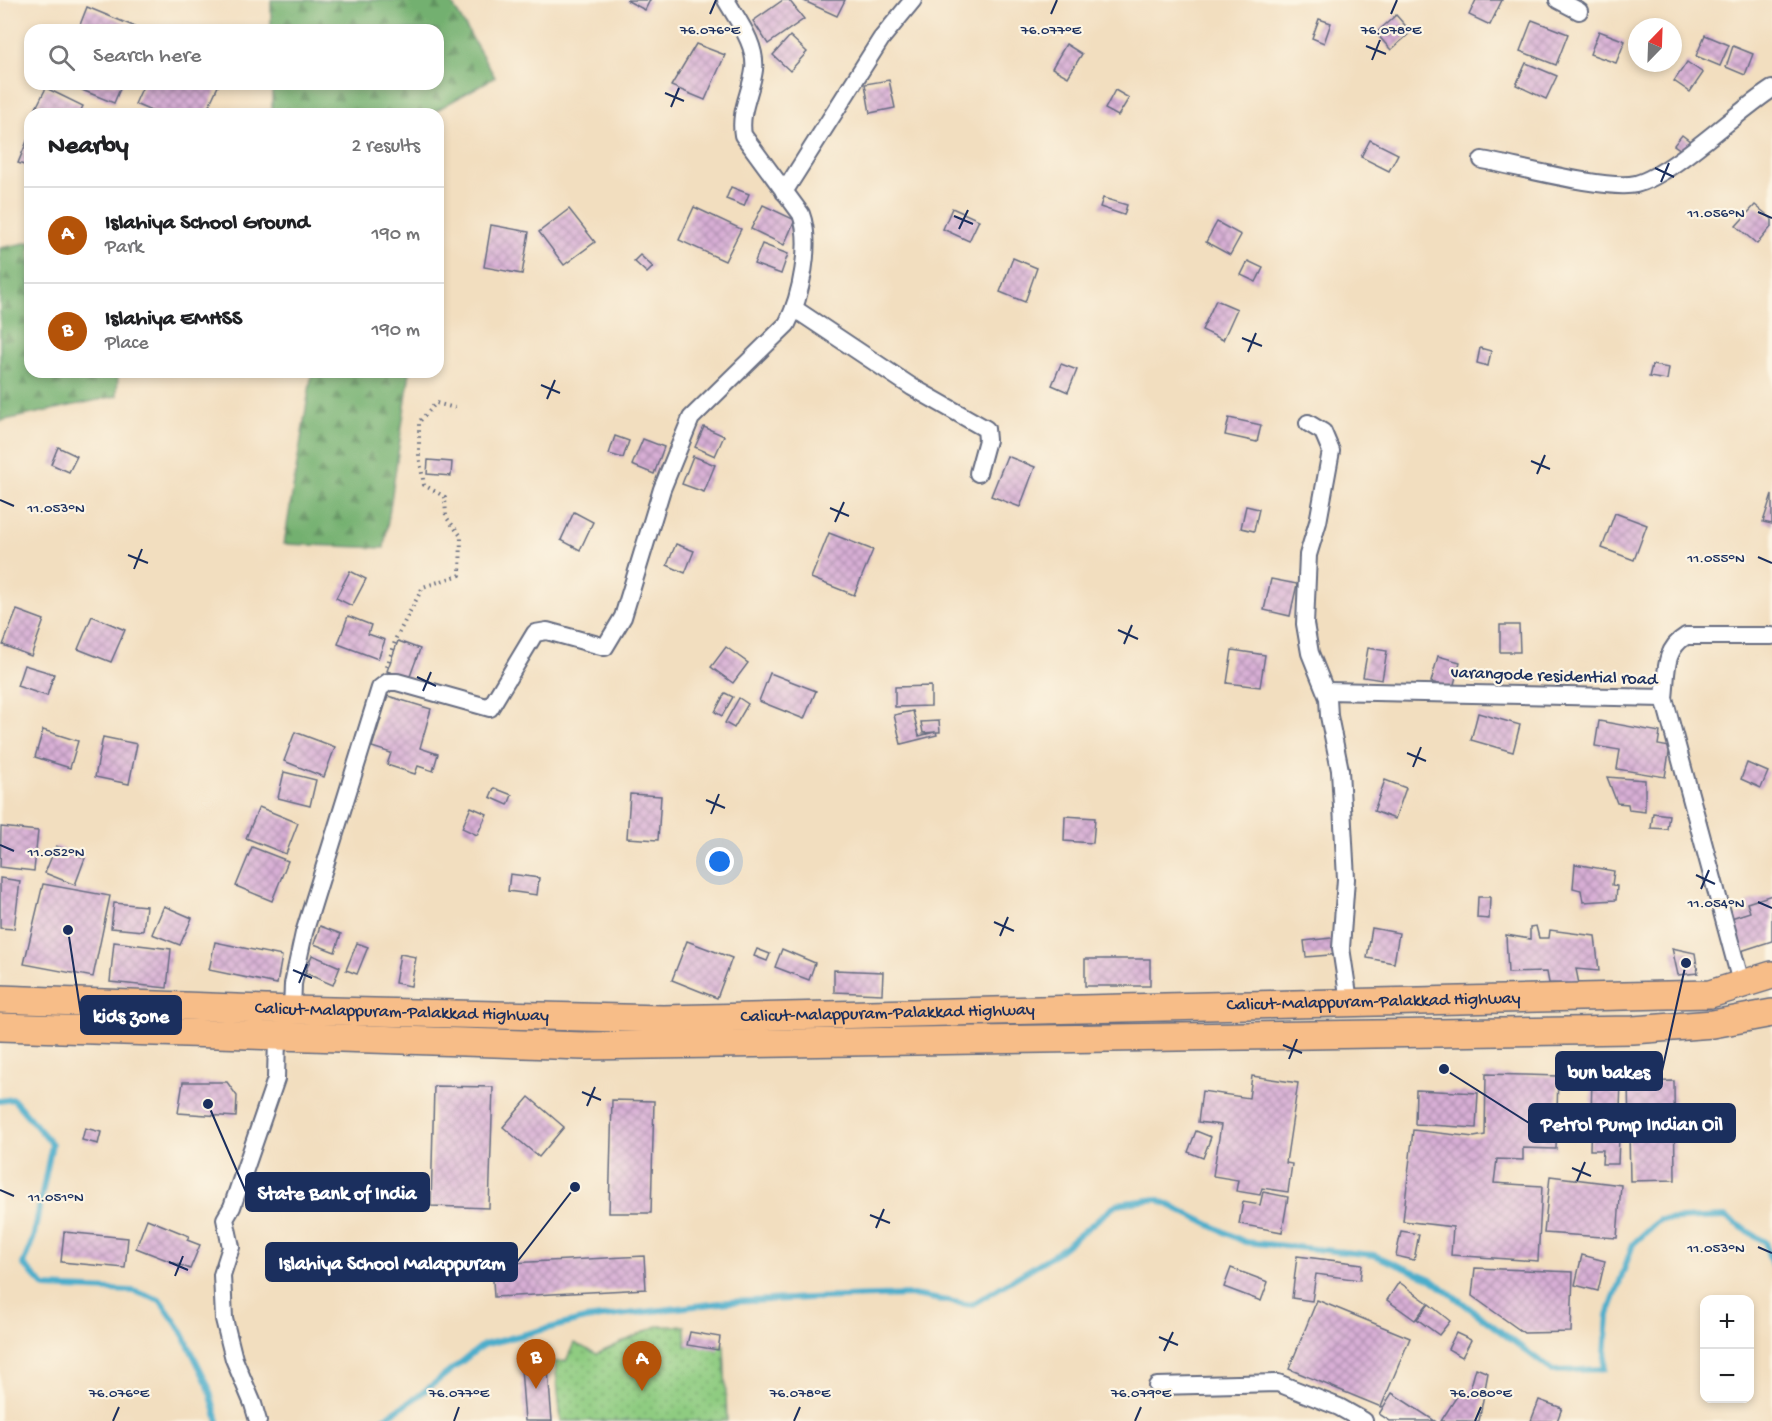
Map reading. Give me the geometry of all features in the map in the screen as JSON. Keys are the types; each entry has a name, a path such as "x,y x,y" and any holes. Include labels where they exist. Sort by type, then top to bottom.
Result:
{"highway":[{"name":"Calicut-Malappuram-Palakkad Highway","path":"0,999 292,1010 663,1018 1710,994 1772,975"},
{"name":"Calicut-Malappuram-Palakkad Highway","path":"0,1027 583,1046 1633,1030 1713,1024 1772,1013"}],"street":[{"path":"292,1010 293,984 304,933 380,688 388,682 397,682 490,708 536,633 547,631 605,647 623,617 662,489 691,418 787,324 795,309 800,287 806,228 801,214 743,135 741,122 754,70 753,53 726,0"},
{"path":"784,192 881,39 912,0"},
{"path":"1558,0 1579,11"},
{"path":"1482,160 1595,183 1635,185 1654,177 1772,89"},
{"path":"795,309 912,387 986,429 987,440 978,473"},
{"path":"1308,423 1323,432 1331,451 1318,522 1308,555 1305,624 1310,653 1326,691 1340,770 1346,879 1341,948 1349,1001"},
{"path":"1664,698 1668,658 1674,643 1686,636 1772,636"},
{"name":"varangode residential road","path":"1326,691 1664,698 1742,986"},
{"path":"258,1421 254,1404 234,1359 224,1319 222,1275 231,1247 225,1219 232,1207 276,1079 278,1036"},
{"path":"1157,1386 1278,1383 1339,1407 1364,1421"}],"path":[{"path":"380,688 396,638 423,587 460,575 461,536 446,517 445,497 424,486 419,456 419,422 436,403 455,408"}],"green space":[{"path":"271,0 450,0 495,77 441,108 272,108 272,90 444,90 444,24 271,24"},
{"path":"24,243 24,378 118,378 117,396 0,421 0,248"},
{"path":"311,378 409,378 384,548 284,544"},
{"path":"657,1326 685,1326 686,1346 724,1345 727,1421 561,1421 555,1362 566,1361 574,1343 597,1354"}],"building":[{"path":"626,0 650,0 645,10"},
{"path":"783,0 789,0 804,19 768,44 753,21"},
{"path":"802,0 845,0 837,16"},
{"path":"1476,0 1502,0 1490,25 1469,15"},
{"path":"87,7 128,24 80,24"},
{"path":"1396,15 1411,32 1391,50 1376,33"},
{"path":"1319,19 1331,23 1324,43 1312,38"},
{"path":"1532,20 1568,34 1556,65 1520,51"},
{"path":"1599,31 1625,41 1616,63 1590,54"},
{"path":"1705,35 1729,45 1720,66 1696,56"},
{"path":"790,36 807,52 790,71 773,55"},
{"path":"696,44 725,55 705,100 671,86"},
{"path":"1066,44 1082,54 1068,77 1052,68"},
{"path":"1733,46 1753,54 1745,75 1726,67"},
{"path":"1687,62 1703,73 1690,92 1674,81"},
{"path":"1526,63 1557,76 1546,99 1516,85"},
{"path":"889,80 895,108 870,113 865,84"},
{"path":"45,90 50,90 83,106 82,108 36,108"},
{"path":"82,90 119,90 114,103"},
{"path":"141,90 216,90 208,108 144,108 135,104"},
{"path":"1115,90 1129,98 1118,116 1105,109"},
{"path":"1682,135 1691,142 1684,152 1674,145"},
{"path":"1370,140 1398,154 1389,171 1361,157"},
{"path":"24,148 24,165 18,163"},
{"path":"731,187 749,194 744,206 726,199"},
{"path":"1103,198 1127,205 1124,215 1100,207"},
{"path":"763,205 795,220 784,245 751,229"},
{"path":"1755,205 1772,219 1772,226 1757,244 1736,226"},
{"path":"694,207 741,229 725,261 679,240"},
{"path":"952,208 979,220 969,241 943,229"},
{"path":"569,209 595,242 564,265 539,232"},
{"path":"1217,222 1241,235 1230,255 1206,242"},
{"path":"491,225 529,232 522,274 484,267"},
{"path":"762,244 788,254 781,274 754,264"},
{"path":"640,255 653,267 647,273 634,261"},
{"path":"1013,258 1037,268 1025,302 1000,292"},
{"path":"1248,261 1263,268 1256,282 1241,275"},
{"path":"1216,300 1237,309 1223,340 1202,330"},
{"path":"1480,348 1491,351 1488,366 1477,363"},
{"path":"1061,364 1077,370 1068,392 1052,385"},
{"path":"1652,365 1669,368 1667,380 1649,377"},
{"path":"1229,418 1261,425 1257,442 1225,435"},
{"path":"704,427 724,436 715,456 695,447"},
{"path":"615,436 629,441 623,458 609,454"},
{"path":"643,439 664,447 654,474 632,465"},
{"path":"58,447 77,456 69,472 51,464"},
{"path":"693,456 715,465 704,492 682,484"},
{"path":"1007,456 1035,467 1020,507 991,496"},
{"path":"428,460 452,462 451,476 427,474"},
{"path":"1772,494 1772,524 1763,522"},
{"path":"1246,506 1259,509 1254,531 1241,528"},
{"path":"574,512 593,522 580,550 561,540"},
{"path":"1615,513 1647,525 1634,560 1602,548"},
{"path":"829,533 873,550 854,595 811,578"},
{"path":"676,544 694,551 685,573 667,565"},
{"path":"350,571 366,579 352,606 336,598"},
{"path":"1271,579 1297,584 1290,616 1264,610"},
{"path":"17,610 44,620 31,656 3,645"},
{"path":"92,616 125,630 111,662 78,649"},
{"path":"348,616 371,625 368,634 385,640 378,659 338,644"},
{"path":"1500,625 1519,625 1520,652 1500,652"},
{"path":"398,641 420,649 409,679 387,671"},
{"path":"726,647 748,663 733,683 711,667"},
{"path":"1368,648 1387,651 1382,680 1363,677"},
{"path":"1232,650 1265,655 1260,687 1227,683"},
{"path":"1438,656 1460,662 1453,688 1431,682"},
{"path":"24,665 54,674 47,696 17,686"},
{"path":"770,673 816,691 804,719 759,701"},
{"path":"931,686 931,706 895,707 895,687"},
{"path":"725,693 733,697 722,716 715,712"},
{"path":"388,696 431,709 420,748 438,754 433,771 418,766 415,774 387,765 391,753 372,747"},
{"path":"739,698 748,704 734,728 725,723"},
{"path":"913,711 919,736 935,732 923,733 921,722 939,721 940,732 936,732 937,735 901,744 894,715"},
{"path":"1478,713 1520,725 1513,752 1471,740"},
{"path":"1599,721 1660,732 1658,745 1670,747 1665,777 1617,769 1620,750 1595,746"},
{"path":"43,730 78,741 70,768 35,757"},
{"path":"295,732 335,747 324,777 284,761"},
{"path":"103,737 137,744 129,784 95,777"},
{"path":"1747,763 1768,772 1761,788 1741,779"},
{"path":"284,772 316,780 310,806 278,798"},
{"path":"1607,777 1645,780 1645,812 1629,810 1628,804 1617,803"},
{"path":"1385,780 1406,788 1395,819 1374,811"},
{"path":"494,788 512,795 508,805 490,797"},
{"path":"630,794 661,796 658,840 627,838"},
{"path":"259,807 298,823 286,854 246,838"},
{"path":"471,807 487,814 477,835 462,828"},
{"path":"1653,813 1669,815 1667,829 1651,828"},
{"path":"1065,816 1095,818 1093,843 1064,841"},
{"path":"1,827 38,831 34,871 0,867"},
{"path":"56,846 85,858 75,885 45,873"},
{"path":"252,847 288,861 272,901 236,886"},
{"path":"1575,864 1614,871 1612,885 1617,886 1616,900 1583,902 1581,890 1573,888"},
{"path":"510,874 539,878 537,895 508,891"},
{"path":"0,878 20,881 14,929 0,928"},
{"path":"43,884 110,896 93,977 24,964"},
{"path":"1772,895 1772,941 1741,951 1731,918 1750,912 1747,903"},
{"path":"1478,897 1490,897 1489,919 1477,918"},
{"path":"114,903 146,906 143,931 111,928"},
{"path":"164,906 192,918 180,945 152,934"},
{"path":"320,926 341,934 335,952 314,944"},
{"path":"1536,926 1539,938 1549,938 1550,930 1595,936 1599,971 1576,969 1579,984 1549,983 1547,972 1508,973 1506,935 1530,939 1530,927"},
{"path":"1372,928 1399,933 1394,963 1367,958"},
{"path":"1340,937 1341,954 1306,957 1304,941"},
{"path":"687,941 732,958 717,998 672,980"},
{"path":"114,942 171,949 167,988 110,982"},
{"path":"215,942 282,956 277,984 209,970"},
{"path":"357,943 368,947 357,974 346,970"},
{"path":"1672,948 1695,953 1698,973 1678,975"},
{"path":"757,949 770,954 767,961 754,956"},
{"path":"782,949 815,963 809,980 775,967"},
{"path":"400,954 416,957 411,986 395,983"},
{"path":"312,955 340,967 333,985 305,973"},
{"path":"1085,959 1150,959 1150,986 1085,986"},
{"path":"834,970 883,972 882,994 834,992"},
{"path":"1486,1074 1558,1076 1556,1149 1523,1148 1523,1160 1497,1159 1494,1183 1542,1186 1538,1261 1451,1255 1453,1227 1403,1221 1413,1130 1474,1137 1485,1135"},
{"path":"1252,1076 1298,1083 1286,1163 1292,1164 1288,1192 1262,1188 1260,1195 1236,1191 1238,1180 1213,1176 1221,1125 1198,1122 1202,1091 1249,1098"},
{"path":"1592,1080 1621,1081 1618,1164 1602,1164 1603,1150 1590,1150"},
{"path":"1674,1081 1675,1180 1630,1181 1628,1082"},
{"path":"183,1082 227,1082 237,1096 236,1117 178,1113"},
{"path":"434,1086 493,1087 489,1208 431,1206"},
{"path":"1416,1090 1478,1093 1476,1128 1415,1124"},
{"path":"529,1097 564,1127 539,1157 503,1127"},
{"path":"612,1100 654,1101 651,1213 609,1213"},
{"path":"85,1128 101,1132 98,1144 82,1140"},
{"path":"1196,1131 1211,1137 1203,1158 1188,1152"},
{"path":"1550,1176 1621,1185 1617,1238 1544,1233"},
{"path":"1263,1192 1288,1197 1282,1232 1239,1224 1243,1202 1260,1205"},
{"path":"147,1219 189,1236 187,1240 200,1245 190,1269 136,1248"},
{"path":"1401,1231 1419,1234 1414,1260 1396,1256"},
{"path":"64,1232 128,1238 125,1268 61,1262"},
{"path":"1582,1255 1605,1261 1598,1291 1575,1285"},
{"path":"644,1256 646,1289 494,1297 492,1264"},
{"path":"1297,1256 1362,1264 1360,1280 1316,1274 1312,1301 1292,1298"},
{"path":"1231,1268 1268,1282 1261,1301 1224,1287"},
{"path":"1475,1268 1573,1272 1571,1332 1524,1333 1472,1296"},
{"path":"1399,1282 1428,1303 1415,1320 1387,1300"},
{"path":"1317,1300 1410,1338 1381,1407 1289,1369"},
{"path":"1429,1304 1450,1321 1439,1335 1417,1319"},
{"path":"690,1332 720,1337 718,1350 687,1345"},
{"path":"1456,1333 1471,1340 1462,1357 1448,1349"},
{"path":"520,1355 547,1358 552,1421 525,1421"},
{"path":"1476,1368 1488,1373 1479,1421 1441,1421 1459,1393 1468,1397"},
{"path":"1392,1393 1435,1421 1390,1421 1379,1414"},
{"path":"1539,1400 1562,1408 1557,1421 1531,1421"}],"waterway":[{"path":"0,1101 13,1099 52,1144 33,1239 23,1264 45,1287 133,1291 160,1300 181,1330 208,1385 218,1421"},
{"path":"380,1421 417,1397 483,1345 585,1319 729,1302 809,1298 913,1295 971,1305 1058,1252 1117,1204 1157,1199 1245,1242 1374,1255 1431,1279 1553,1371 1604,1369 1608,1315 1633,1244 1659,1220 1725,1217 1765,1242 1772,1266"}],"place":[{"name":"kids zone","path":"68,930"},
{"name":"bun bakes","path":"1686,963"},
{"name":"Petrol Pump Indian Oil","path":"1444,1069"},
{"name":"State Bank of India","path":"208,1104"},
{"name":"Islahiya School Malappuram","path":"575,1187"},
{"name":"Islahiya EMHSS","path":"536,1389"},
{"name":"Islahiya School Ground","path":"642,1391"}]}
